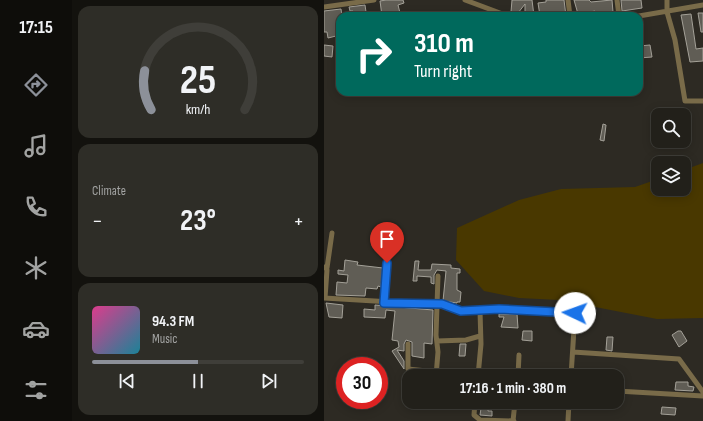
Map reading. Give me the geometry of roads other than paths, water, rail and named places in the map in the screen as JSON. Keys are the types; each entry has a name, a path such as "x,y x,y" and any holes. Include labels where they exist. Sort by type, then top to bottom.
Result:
{"street":[{"path":"324,7 372,0"},
{"path":"465,0 476,2 499,12"},
{"path":"568,0 570,12"},
{"path":"616,0 618,12"},
{"path":"667,0 685,101 703,101"},
{"path":"643,15 703,5"},
{"path":"332,233 325,267 324,298 384,303 437,304 461,311 499,309 575,313 572,369"},
{"path":"384,303 387,263"},
{"path":"436,369 438,352 438,276"},
{"path":"478,369 480,311"},
{"path":"437,341 466,340 480,336"},
{"path":"408,344 408,369"},
{"path":"573,352 679,359 703,392"},
{"path":"518,369 519,355"},
{"path":"624,392 703,396"},
{"path":"474,409 474,415 480,420 514,421 515,409"},
{"path":"568,421 569,409"}]}
